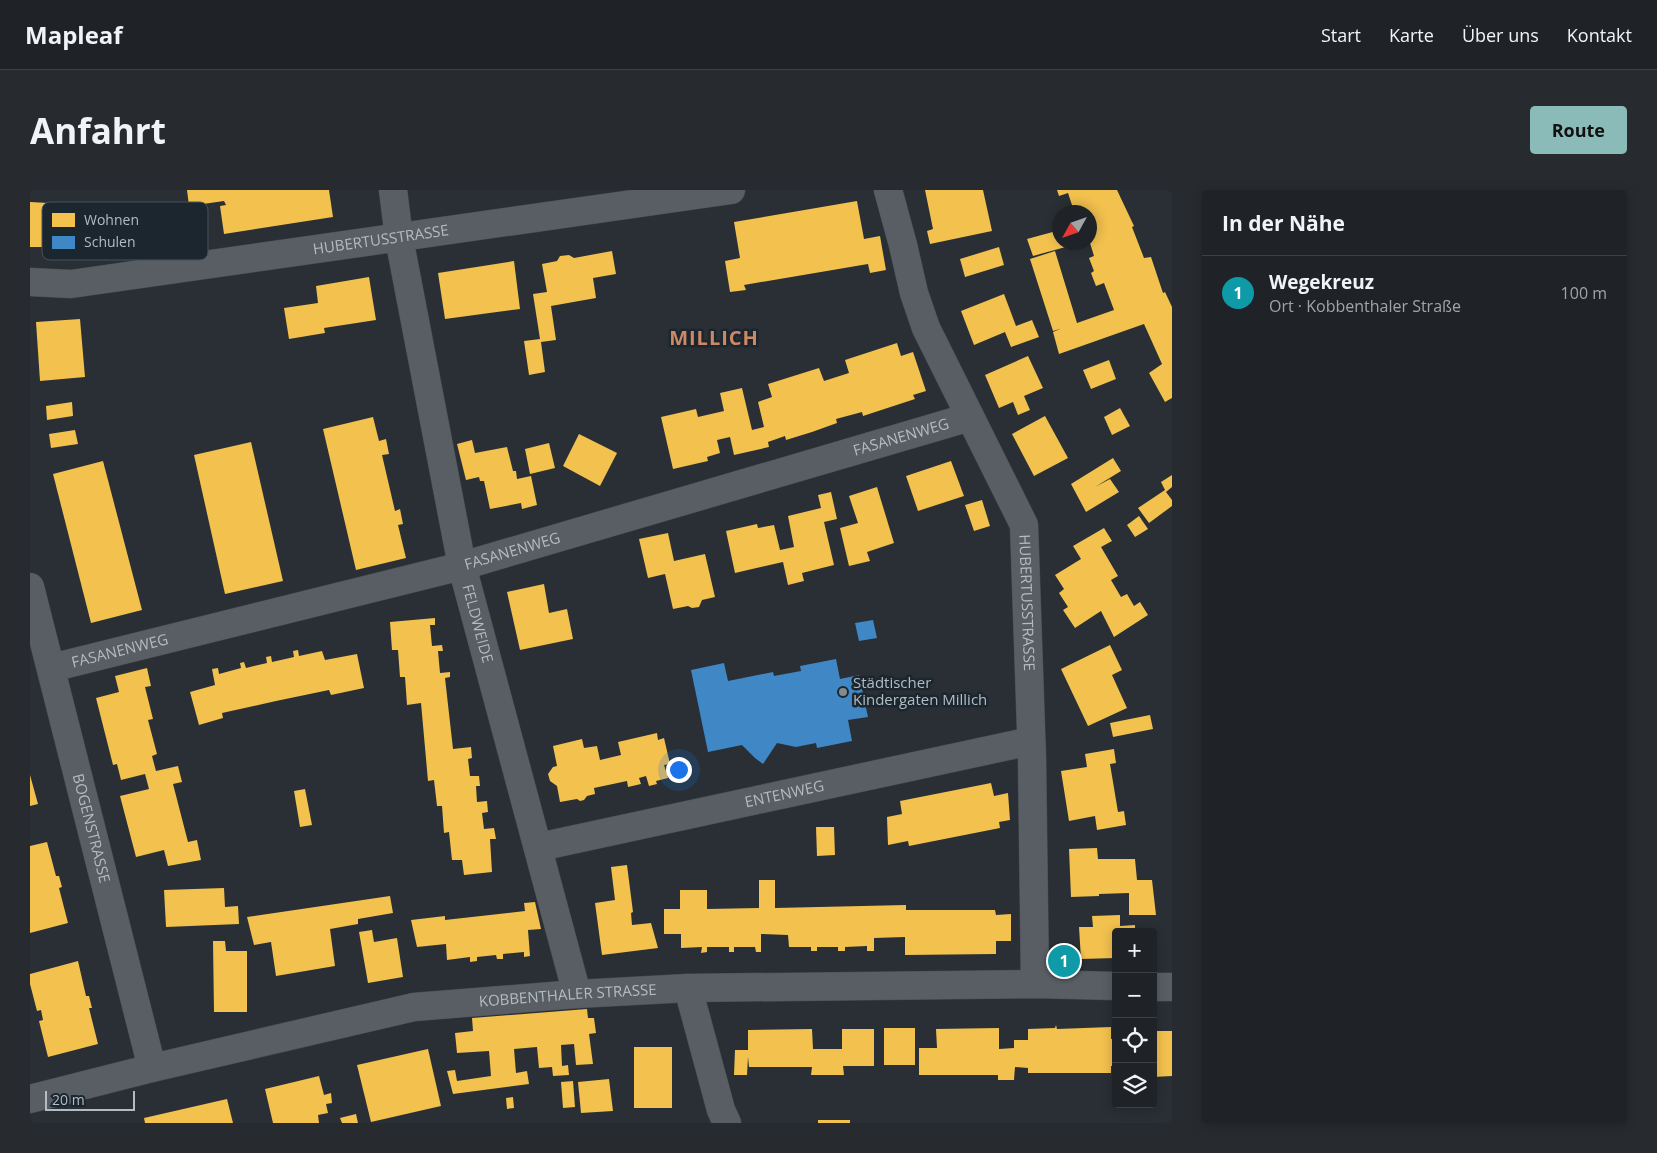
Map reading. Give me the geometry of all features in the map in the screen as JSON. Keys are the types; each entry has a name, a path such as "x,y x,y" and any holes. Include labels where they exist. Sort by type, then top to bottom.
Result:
{"street":[{"name":"FELDWEIDE","path":"392,190 399,238 462,566 577,994"},
{"name":"HUBERTUSSTRASSE","path":"30,282 72,284 731,190"},
{"name":"HUBERTUSSTRASSE","path":"888,190 914,293 926,328 1024,525 1036,984"},
{"name":"FASANENWEG","path":"51,668 462,566 970,417"},
{"name":"BOGENSTRASSE","path":"30,587 152,1068"},
{"name":"ENTENWEG","path":"539,847 1031,741"},
{"name":"KOBBENTHALER STRASSE","path":"30,1099 152,1068 414,1007 577,994 688,988 1036,984 1112,986"},
{"path":"1157,987 1172,987"},
{"path":"688,988 721,1110 727,1123"}],"building: Wohnen":[{"path":"187,190 329,190 333,217 224,234 220,206 226,205 224,201 208,203 188,202"},
{"path":"925,190 983,190 992,231 930,244 927,231 933,229"},
{"path":"1057,190 1117,190 1134,226 1132,227 1144,258 1151,257 1163,293 1165,292 1172,307 1172,398 1165,402 1149,373 1162,364 1144,324 1059,354 1053,332 1060,329 1053,331 1030,259 1055,251 1077,323 1114,310 1104,283 1096,286 1091,273 1094,271 1089,258 1094,256 1092,250 1097,250 1097,205 1072,205 1068,193 1059,196"},
{"path":"857,201 864,239 880,236 886,270 870,273 868,264 744,285 746,290 730,292 725,261 740,258 734,222"},
{"path":"30,202 42,203 42,247 30,247"},
{"path":"1052,232 1052,250 1055,250 1033,256 1027,239"},
{"path":"999,247 1004,265 965,277 960,259"},
{"path":"612,251 616,274 593,278 596,298 551,306 556,340 541,342 545,372 529,375 524,341 540,339 533,294 547,292 542,264 557,261 560,256 569,255 574,258"},
{"path":"514,261 520,309 445,319 438,273"},
{"path":"369,277 376,320 324,328 325,333 289,339 284,308 318,303 316,286"},
{"path":"1004,294 1016,326 1032,320 1039,337 1011,347 1005,332 974,345 961,311"},
{"path":"80,319 85,377 40,381 36,322"},
{"path":"897,343 901,356 913,352 926,391 913,395 915,399 863,416 862,412 836,419 837,423 812,432 786,440 785,436 768,442 769,447 734,455 730,437 717,440 720,453 707,457 708,461 673,469 661,417 696,409 698,417 724,411 720,393 742,388 752,430 764,427 758,402 772,397 768,384 819,368 824,381 849,373 845,360"},
{"path":"1028,356 1043,388 1024,396 1030,410 1018,415 1013,402 999,408 985,375"},
{"path":"1109,360 1116,379 1091,389 1083,370"},
{"path":"72,402 73,416 47,420 46,406"},
{"path":"1120,408 1130,426 1112,435 1104,417"},
{"path":"1045,416 1068,458 1034,476 1012,434"},
{"path":"373,417 379,441 386,439 389,454 382,455 395,511 400,509 403,524 398,525 406,558 356,570 323,429"},
{"path":"75,430 78,444 51,448 49,434"},
{"path":"579,434 617,453 600,486 563,466"},
{"path":"472,440 475,453 507,447 517,479 531,476 537,505 522,509 521,503 490,509 484,481 480,481 479,477 466,480 457,444"},
{"path":"251,442 283,581 225,594 194,455"},
{"path":"549,443 555,468 530,474 525,449"},
{"path":"1113,458 1121,471 1095,487 1110,479 1119,492 1086,512 1071,484"},
{"path":"103,461 142,610 91,623 53,474"},
{"path":"951,461 964,496 918,511 906,476"},
{"path":"1172,475 1172,487 1166,492 1172,500 1172,506 1149,523 1138,508 1165,490 1161,482"},
{"path":"877,487 894,543 867,552 870,561 849,566 840,528 858,523 849,496"},
{"path":"831,492 837,519 824,522 834,565 802,573 804,581 788,585 783,562 735,573 726,531 757,524 758,528 774,525 780,550 794,547 788,516 821,508 818,495"},
{"path":"982,500 990,526 974,531 965,505"},
{"path":"1139,516 1148,529 1135,537 1127,525"},
{"path":"1104,528 1112,541 1101,547 1118,576 1111,580 1121,597 1127,594 1134,606 1140,602 1148,615 1114,637 1101,611 1075,628 1063,610 1068,607 1059,593 1064,589 1055,575 1081,559 1073,546"},
{"path":"668,533 674,561 705,554 715,597 702,600 699,607 692,608 688,606 673,609 665,574 648,578 639,539"},
{"path":"544,584 549,613 567,609 573,639 520,650 507,592"},
{"path":"435,618 435,625 430,625 432,646 442,645 443,651 438,651 440,673 450,672 450,677 445,678 453,749 471,747 472,758 468,759 470,776 479,776 480,786 476,786 477,802 487,801 488,812 482,813 484,829 494,828 496,839 490,839 492,872 464,875 462,860 452,860 449,832 444,833 442,806 437,806 434,780 428,781 421,703 407,705 405,677 400,677 398,650 392,650 390,622"},
{"path":"1110,645 1122,670 1112,675 1127,708 1088,726 1061,669"},
{"path":"298,650 299,656 322,651 325,660 357,654 364,688 331,695 329,690 222,713 223,718 199,725 190,692 215,685 212,669 218,668 219,674 241,668 240,663 244,662 246,668 267,663 266,657 271,656 272,662 294,657 293,651"},
{"path":"147,668 151,686 145,687 153,719 148,720 157,754 152,756 156,771 178,766 182,782 173,784 188,842 197,840 201,860 168,866 164,850 136,857 120,796 149,789 145,774 121,780 117,764 113,765 96,698 119,692 115,676"},
{"path":"1150,715 1153,729 1113,737 1110,723"},
{"path":"657,733 658,740 664,738 670,764 664,765 668,778 656,781 657,784 649,786 646,776 639,778 641,784 628,787 627,781 594,788 595,794 587,796 584,800 580,801 577,799 560,802 557,786 550,781 548,774 553,767 557,766 553,746 582,739 584,748 597,746 600,760 621,755 618,742"},
{"path":"1114,749 1116,763 1110,764 1118,812 1124,811 1126,825 1097,830 1095,816 1069,821 1061,771 1087,767 1085,754"},
{"path":"30,775 38,804 30,806"},
{"path":"991,783 994,796 1008,793 1010,820 999,822 1000,828 909,846 908,841 888,845 887,817 902,814 900,801"},
{"path":"305,789 312,825 300,827 294,791"},
{"path":"816,827 834,827 835,855 817,856"},
{"path":"47,842 56,876 59,876 62,887 59,888 68,923 30,933 30,846"},
{"path":"1097,848 1098,859 1135,859 1137,880 1152,880 1156,915 1129,915 1129,893 1071,897 1069,849"},
{"path":"627,865 633,912 631,913 632,925 651,923 658,948 602,955 595,903 615,900 611,867"},
{"path":"759,880 775,880 775,908 906,905 906,910 995,910 996,915 1011,914 1011,941 996,941 996,954 905,955 905,937 874,938 874,951 867,951 867,946 845,947 845,951 838,951 838,947 817,947 817,951 811,951 811,947 789,947 788,935 761,934 761,952 756,952 755,947 734,947 734,952 729,952 729,947 707,947 707,952 701,953 702,947 681,948 681,934 664,934 664,909 680,909 680,890 707,890 707,909 759,908"},
{"path":"224,888 225,907 238,906 239,924 166,927 164,890"},
{"path":"390,896 393,913 358,919 358,924 330,929 335,966 276,976 271,942 254,945 247,917"},
{"path":"535,902 541,929 528,930 530,956 524,957 524,952 503,954 503,959 497,959 496,955 477,957 477,961 470,962 470,957 447,960 446,944 417,947 411,920 445,916 445,920 525,911 524,903"},
{"path":"1120,915 1120,926 1135,925 1135,928 1112,928 1112,958 1081,959 1079,927 1093,927 1092,916"},
{"path":"372,930 374,942 397,938 403,977 368,983 359,932"},
{"path":"213,941 225,941 226,951 247,951 247,1012 214,1012"},
{"path":"78,961 86,996 89,996 92,1008 89,1008 98,1044 48,1057 39,1021 43,1020 41,1010 37,1011 30,984 30,974"},
{"path":"587,1009 588,1018 594,1018 596,1033 589,1034 593,1064 576,1065 574,1044 561,1045 562,1066 568,1065 569,1075 553,1076 552,1067 539,1068 537,1047 514,1049 516,1073 527,1071 529,1084 453,1094 447,1071 455,1070 457,1081 491,1076 489,1051 457,1053 455,1033 473,1031 472,1018"},
{"path":"1056,1025 1057,1029 1111,1027 1111,1073 1028,1073 1028,1068 1015,1067 1014,1080 998,1080 998,1075 919,1075 919,1048 937,1048 936,1029 999,1028 999,1049 1014,1048 1014,1040 1028,1040 1028,1029 1055,1028"},
{"path":"884,1028 915,1028 915,1065 884,1065"},
{"path":"812,1029 813,1049 842,1049 842,1029 874,1029 874,1066 843,1066 844,1075 811,1075 812,1067 749,1067 748,1057 747,1075 734,1075 735,1050 748,1050 748,1030"},
{"path":"1157,1031 1172,1031 1172,1076 1157,1077"},
{"path":"634,1047 672,1047 672,1108 634,1108"},
{"path":"428,1049 441,1106 371,1122 357,1065"},
{"path":"319,1076 324,1095 331,1093 332,1103 326,1104 328,1113 318,1115 319,1123 273,1123 265,1089"},
{"path":"609,1079 613,1111 581,1113 578,1082"},
{"path":"573,1081 575,1107 563,1108 561,1082"},
{"path":"513,1097 514,1108 507,1109 506,1098"},
{"path":"227,1099 233,1123 145,1123 144,1118"},
{"path":"356,1114 358,1123 342,1123 340,1118"},
{"path":"818,1120 850,1120 850,1123 818,1123"}],"building: Schulen":[{"path":"873,620 877,638 859,641 855,623"},
{"path":"836,659 840,679 859,675 868,717 848,720 852,741 817,748 816,743 796,747 777,743 763,764 742,745 708,752 691,670 724,663 728,681 773,672 774,676 801,671 800,666"}],"place":[{"name":"Städtischer Kindergaten Millich","path":"843,692"},
{"name":"Wegekreuz","path":"1064,961"}],"district":[{"name":"MILLICH","path":"714,338"}]}
